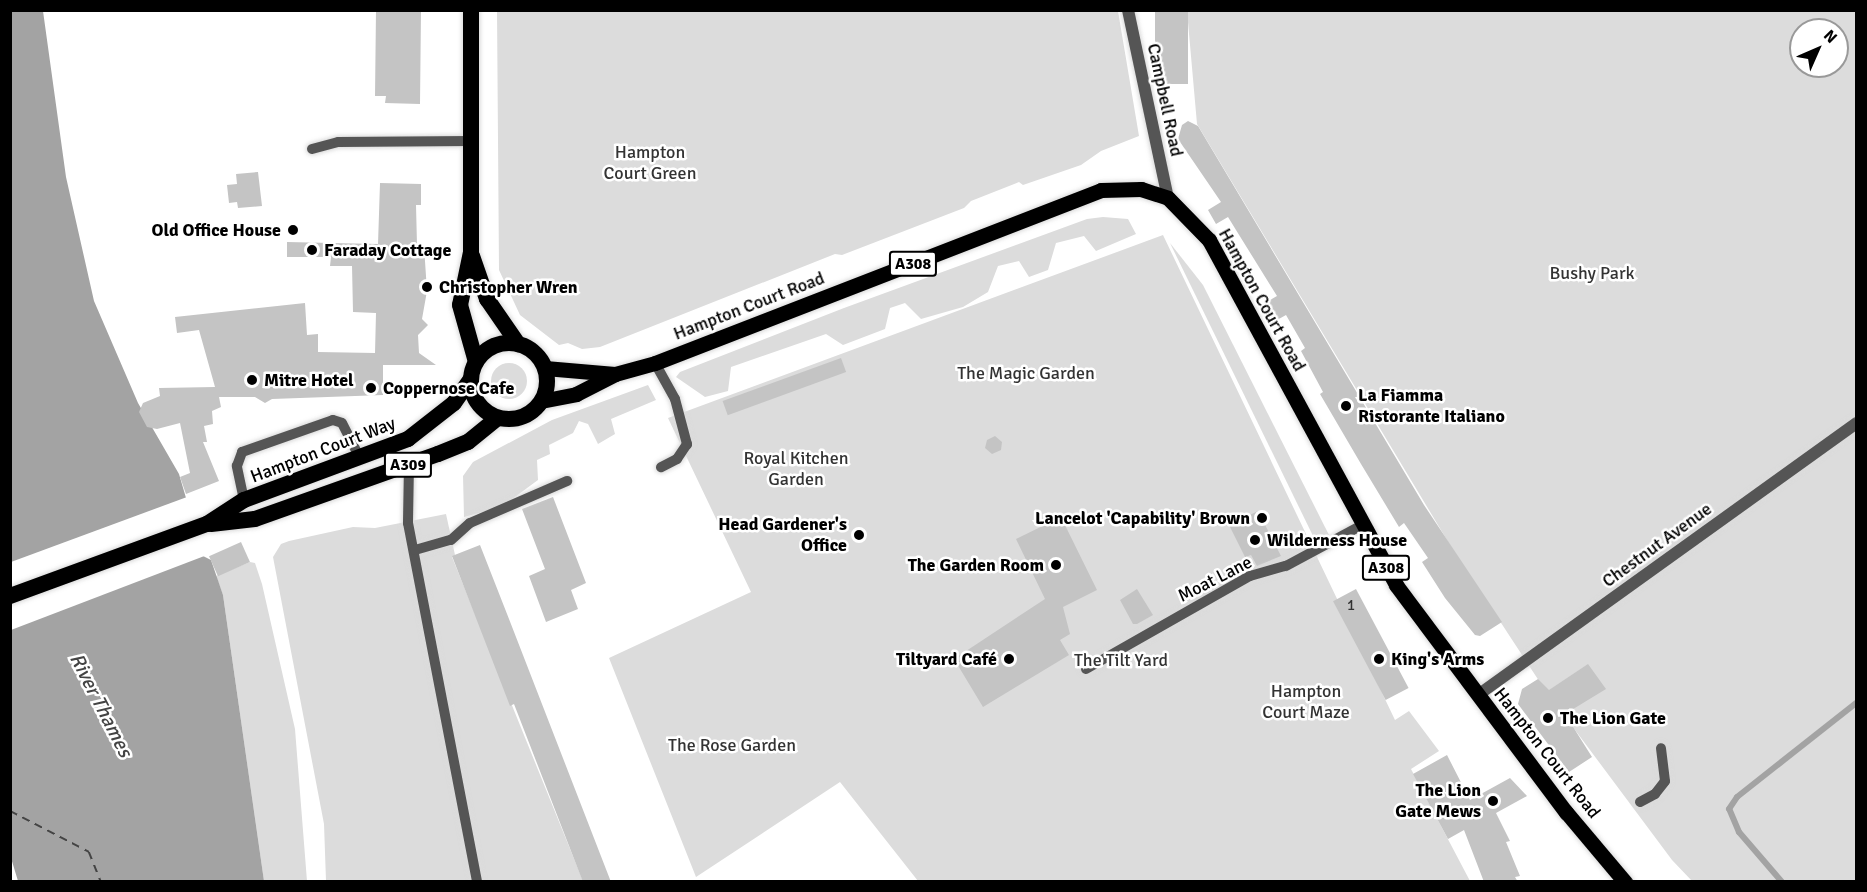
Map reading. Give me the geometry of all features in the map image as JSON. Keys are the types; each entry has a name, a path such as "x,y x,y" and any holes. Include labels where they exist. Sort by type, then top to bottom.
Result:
{"highway":[{"path":"471,10 471,252 460,305 476,362 471,379 480,407 498,418 526,416 542,401 547,388 545,368 534,353 518,344 478,281 471,252"},
{"path":"476,362 497,345 518,344"},
{"name":"Hampton Court Way","path":"202,526 244,500 408,439 431,424 454,403 471,379"},
{"name":"A309","path":"10,596 202,526 255,519 409,464 468,441 498,418"}],"main road":[{"name":"Hampton Court Road","path":"542,401 576,394 615,374 655,363 1084,195 1121,187 1168,198 1209,240 1396,585 1478,695 1625,882"},
{"name":"Hampton Court Road","path":"545,368 615,374"}],"street":[{"name":"Campbell Road","path":"1128,10 1168,198"},
{"name":"Chestnut Avenue","path":"1478,695 1857,423"}],"lane":[{"path":"312,149 338,142 471,141"},
{"path":"655,363 675,399 687,444 677,459 661,467"},
{"path":"244,500 238,457 333,420 342,423 360,458"},
{"path":"409,464 408,523 477,882"},
{"path":"415,550 451,540 470,523 567,481"},
{"name":"Moat Lane","path":"1086,669 1250,576 1286,566 1362,525"},
{"path":"1640,802 1655,794 1665,781 1661,748"}],"green space":[{"name":"Hampton Court Green","path":"497,11 1118,11 1139,136 1101,151 1081,165 1023,185 1019,182 971,201 964,208 842,255 835,254 600,347 582,349 568,343 559,345 520,315 499,270"},
{"name":"Bushy Park","path":"1187,11 1856,11 1856,881 1692,881 1672,860 1543,687 1450,545 1197,124"},
{"path":"1103,217 1128,219 1136,234 1096,251 1084,236 1056,243 1048,270 1029,277 1019,261 998,266 988,292 963,307 921,319 905,303 890,308 885,329 843,345 826,334 731,367 728,391 705,397 676,377 680,372 844,308 1087,219"},
{"name":"The Tilt Yard","path":"1163,235 1395,720 1409,711 1439,751 1411,769 1470,881 918,881 840,782 696,877 609,658 751,592 668,418"},
{"path":"1170,243 1203,285 1329,535 1315,540"},
{"path":"509,363 521,369 527,381 521,393 509,399 497,393 491,381 497,369"},
{"path":"648,385 656,400 611,419 615,434 598,444 588,424 579,421 573,433 549,445 550,454 537,460 538,480 501,507 464,517 463,476 473,462 552,420"},
{"path":"446,514 455,555 452,557 583,881 326,881 324,824 273,557 281,544 289,541 353,527 375,528"},
{"path":"250,562 255,563 262,584 295,729 307,881 264,881 223,595 216,576"}],"water":[{"name":"River Thames","path":"10,11 43,11 66,177 94,301 138,403 179,474 203,556 211,560 223,595 264,881 18,881 11,858"}],"pier":[{"path":"187,497 207,555 11,630 11,562"}],"building":[{"path":"376,10 421,10 420,104 385,103 386,96 375,96"},
{"path":"1155,10 1188,10 1188,84 1155,84"},
{"path":"1188,121 1198,126 1424,505 1502,622 1480,636 1475,635 1445,598 1422,562 1428,558 1404,523 1399,527 1361,464 1320,394 1323,392 1301,351 1305,348 1286,315 1277,320 1268,301 1277,296 1228,217 1216,224 1208,210 1221,202 1178,139 1182,125"},
{"path":"258,172 262,206 238,208 237,202 229,203 227,185 237,184 236,174"},
{"path":"380,183 421,184 421,205 416,205 417,245 424,246 427,291 422,319 428,325 418,335 419,353 436,365 383,365 383,395 272,399 265,403 255,397 219,397 221,407 212,411 213,424 204,426 207,442 203,442 219,481 186,494 180,477 190,473 180,423 157,429 147,427 139,412 143,403 160,396 159,388 215,387 199,330 177,333 175,317 305,303 307,335 318,334 318,352 375,353 376,313 353,312 352,266 330,266 331,257 287,257 287,242 378,244"},
{"path":"841,358 846,372 728,415 723,401"},
{"path":"995,436 1002,442 1001,450 992,454 985,448 987,440"},
{"path":"553,497 586,583 571,590 578,609 546,622 529,576 545,569 522,509"},
{"name":"Wilderness House","path":"1258,511 1281,556 1257,566 1251,555 1245,557 1229,525"},
{"path":"1061,517 1097,590 1063,607 1070,634 1060,640 1069,655 983,707 954,659 1045,599 1016,539"},
{"path":"241,542 250,562 218,576 209,556"},
{"path":"480,545 611,882 583,882 514,704 510,706 452,556"},
{"path":"1137,589 1153,615 1133,624 1120,600"},
{"name":"King's Arms","path":"1356,589 1409,688 1386,700 1333,601"},
{"name":"The Lion Gate","path":"1588,664 1606,689 1565,714 1592,757 1569,772 1518,704 1522,689 1538,679 1549,690"},
{"path":"1447,755 1470,800 1510,778 1527,796 1496,813 1510,841 1506,842 1520,876 1515,877 1518,882 1484,882 1464,830 1448,839 1413,774"}],"waterway":[{"path":"1782,882 1739,832 1729,809 1737,797 1856,703"}],"ferry route":[{"path":"10,811 89,852 101,882"}],"place":[{"name":"Old Office House","path":"293,230"},
{"name":"Faraday Cottage","path":"312,250"},
{"name":"Christopher Wren","path":"427,287"},
{"name":"Mitre Hotel","path":"252,380"},
{"name":"Coppernose Cafe","path":"371,388"},
{"name":"La Fiamma Ristorante Italiano","path":"1346,406"},
{"name":"Lancelot 'Capability' Brown","path":"1262,518"},
{"name":"Head Gardener's Office","path":"859,535"},
{"name":"Wilderness House","path":"1255,540"},
{"name":"The Garden Room","path":"1056,565"},
{"name":"Tiltyard Café","path":"1009,659"},
{"name":"King's Arms","path":"1379,659"},
{"name":"The Lion Gate","path":"1548,718"},
{"name":"The Lion Gate Mews","path":"1493,801"}],"park label":[{"name":"The Magic Garden","path":"1026,373"},
{"name":"Royal Kitchen Garden","path":"796,469"},
{"name":"Hampton Court Maze","path":"1306,702"},
{"name":"The Rose Garden","path":"732,745"}]}
